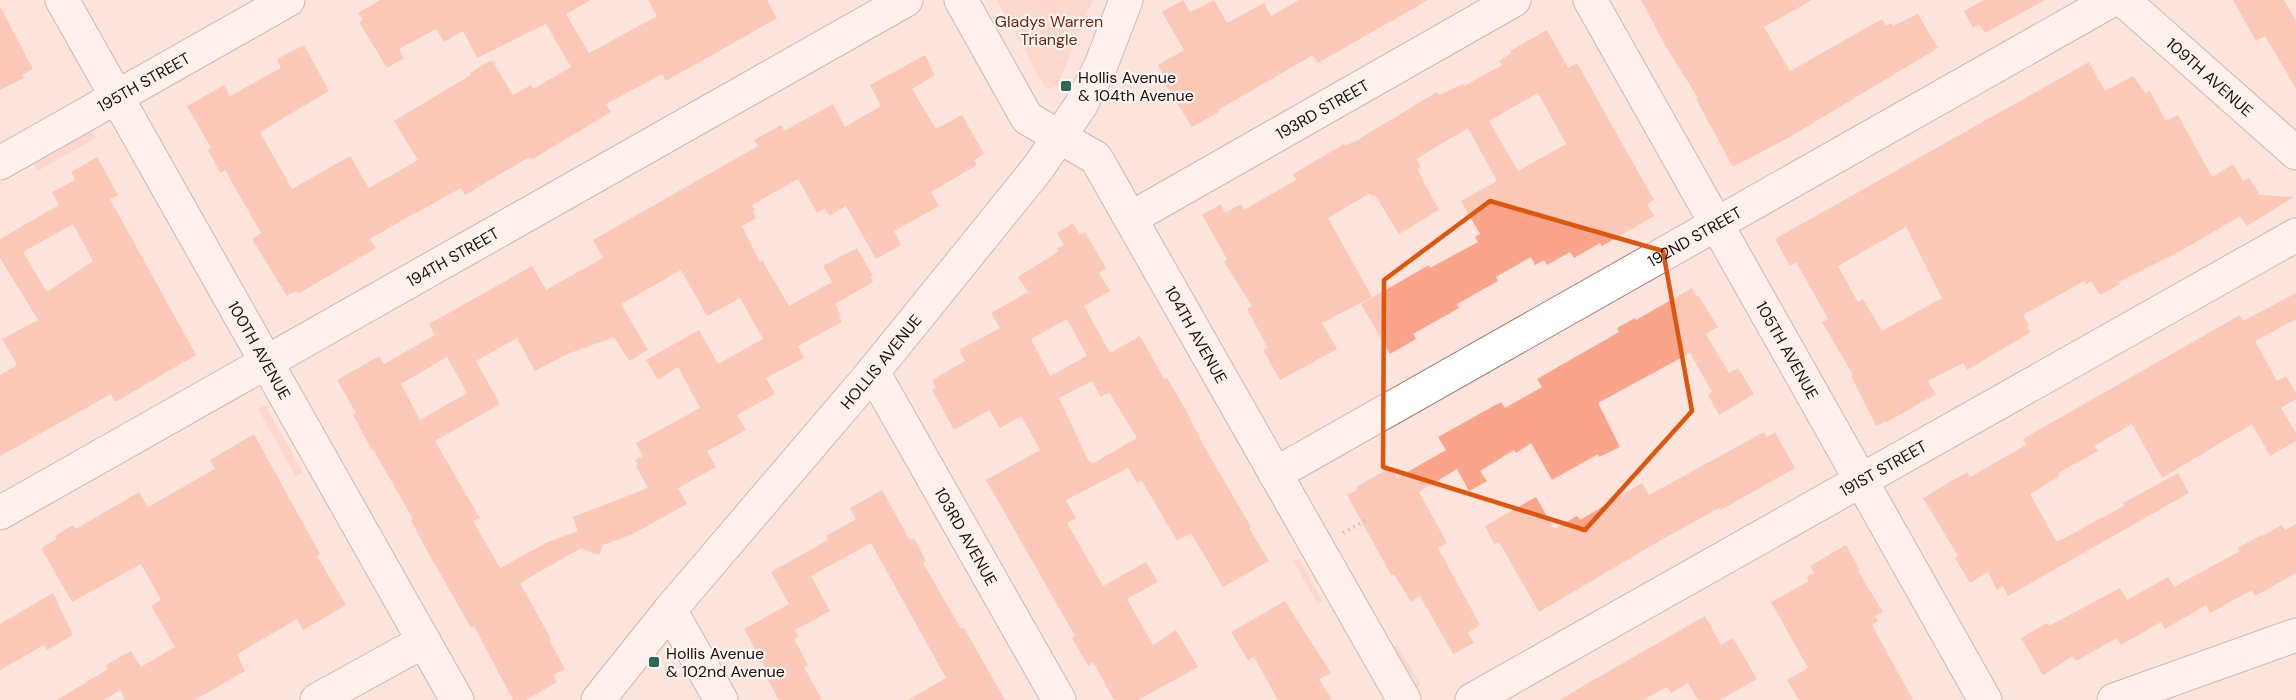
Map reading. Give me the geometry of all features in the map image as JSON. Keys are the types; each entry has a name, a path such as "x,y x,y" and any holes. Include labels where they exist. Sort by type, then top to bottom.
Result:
{"street":[{"name":"100TH AVENUE","path":"62,0 457,700"},
{"name":"195TH STREET","path":"0,163 288,0"},
{"name":"194TH STREET","path":"0,513 906,0"},
{"name":"104TH AVENUE","path":"961,0 1027,118 1096,158 1404,700"},
{"name":"HOLLIS AVENUE","path":"598,700 670,610 873,372 1038,168 1077,112 1101,65 1126,0"},
{"name":"193RD STREET","path":"1131,218 1514,0"},
{"name":"105TH AVENUE","path":"1590,0 1985,700"},
{"name":"192ND STREET","path":"1275,474 2112,0"},
{"name":"109TH AVENUE","path":"2124,0 2296,153"},
{"name":"191ST STREET","path":"1472,700 2296,235"},
{"name":"103RD AVENUE","path":"873,372 1059,700"},
{"path":"670,610 721,700"},
{"path":"2114,700 2296,635"},
{"path":"317,700 424,641"}],"path":[{"path":"1341,534 1368,519"}],"highlighted area":[{"path":"1490,201 1663,251 1692,411 1585,530 1383,467 1384,280"}],"green space":[{"name":"Gladys Warren Triangle","path":"997,0 1093,0 1057,86 1048,89 1044,86"},
{"path":"92,131 96,138 38,171 34,164"},
{"path":"265,405 303,472 296,477 258,409"},
{"path":"1299,559 1322,600 1318,604 1293,561"},
{"path":"1397,645 1421,685 1416,688 1392,648"}],"building":[{"path":"380,0 591,0 566,14 589,53 657,16 648,0 767,0 777,18 666,81 662,74 606,104 611,112 531,160 529,157 465,195 461,188 401,221 370,239 376,248 298,294 296,291 287,296 252,239 261,233 225,170 220,173 208,150 211,148 187,106 224,85 230,96 281,68 277,59 304,45 329,91 260,132 292,189 350,156 369,188 418,160 394,121 471,75 470,73 492,60 513,95 531,85 533,89 571,67 546,24 477,58 463,31 444,42 436,29 399,49 404,58 387,68 359,22 363,20 358,13"},
{"path":"1183,0 1190,12 1214,0 1227,23 1264,3 1271,16 1299,0 1428,0 1318,63 1313,55 1192,127 1160,76 1163,75 1158,65 1184,50 1162,12"},
{"path":"1641,0 1812,0 1764,27 1790,71 1882,19 1886,26 1891,23 1893,26 1918,14 1938,48 1788,138 1733,167 1696,99 1698,98 1666,47"},
{"path":"1984,0 2045,0 1985,33 1980,25 1973,28 1964,11"},
{"path":"2233,0 2284,0 2296,21 2296,89 2265,36 2256,41"},
{"path":"0,6 33,69 22,75 24,78 0,90"},
{"path":"1547,30 1568,68 1577,63 1654,200 1647,204 1654,216 1602,246 1600,243 1574,258 1570,252 1547,265 1544,260 1535,265 1531,257 1496,277 1498,281 1457,304 1459,308 1413,334 1416,339 1390,354 1361,304 1429,265 1430,268 1478,242 1475,237 1480,234 1461,201 1497,181 1468,128 1416,159 1421,167 1417,169 1439,210 1399,234 1375,195 1372,196 1370,193 1328,218 1372,297 1322,323 1337,349 1280,380 1263,350 1268,348 1247,309 1252,306 1224,262 1227,259 1202,215 1221,204 1225,213 1241,204 1244,210 1296,180 1293,174 1344,144 1345,146 1359,139 1437,92 1439,95 1463,84 1464,86 1502,65 1499,61 1511,53 1510,51","holes":["1538,93 1566,144 1518,171 1489,121"]},
{"path":"925,55 935,75 912,89 936,129 962,115 984,154 974,160 977,165 931,192 939,206 894,231 901,245 876,259 846,206 829,216 825,208 817,213 798,179 752,205 756,218 742,226 760,262 762,260 789,306 832,282 823,266 857,248 873,276 871,277 873,282 835,304 842,322 798,346 804,358 766,378 775,394 737,415 746,430 707,451 716,467 678,488 687,504 633,534 603,545 599,555 581,548 520,583 565,669 553,675 557,682 526,700 513,700 474,626 471,628 425,547 411,520 413,519 372,450 353,415 356,413 337,380 379,356 384,364 435,335 429,324 532,266 546,290 603,258 593,240 758,146 754,140 781,125 784,131 833,104 845,127 881,106 870,85","holes":["681,270 707,316 740,298 763,339 718,364 699,330 646,360 658,380 678,367 700,408 636,443 643,456 635,460 638,464 636,466 648,488 573,517 578,531 548,542 500,568 473,521 480,518 435,441 500,404 476,361 517,338 535,371 565,355 614,337 629,361 648,350 621,304","447,357 467,393 420,420 401,384"]},
{"path":"2089,62 2105,91 2133,76 2145,93 2150,91 2166,121 2178,115 2212,177 2233,164 2243,181 2249,178 2260,195 2294,197 2247,226 2240,216 2179,252 2119,282 2120,284 2100,295 2091,281 2086,284 2084,281 2023,315 2031,332 1967,370 1963,363 1928,381 1936,394 1876,426 1851,376 1853,375 1822,322 1828,319 1796,262 1790,266 1775,239","holes":["1906,227 1942,298 1882,331 1863,299 1858,302 1838,266"]},
{"path":"97,157 118,195 110,199 196,355 117,401 114,401 111,394 0,456 0,375 17,365 2,339 38,320 0,258 0,239 59,205 52,192 75,180 71,172","holes":["73,224 93,261 47,292 23,252"]},
{"path":"1073,223 1080,235 1085,232 1106,268 1099,273 1110,291 1084,306 1110,353 1140,336 1164,379 1167,378 1183,405 1269,561 1223,587 1191,533 1177,541 1142,481 1137,483 1128,468 1066,500 1076,518 1067,523 1103,586 1146,562 1158,582 1127,599 1153,645 1176,630 1198,667 1138,700 1114,700 1093,662 1088,666 1072,638 1075,636 986,480 1040,450 1021,416 1000,428 989,410 954,430 932,390 936,388 932,380 965,361 959,350 1000,328 991,313 1028,292 1018,277 1059,251 1057,248 1064,245 1057,233","holes":["1067,319 1087,356 1050,376 1031,339","1092,381 1101,397 1109,392 1137,438 1092,464 1059,398"]},
{"path":"1692,288 1718,327 1706,334 1729,373 1738,368 1754,394 1719,415 1708,395 1712,392 1690,353 1598,403 1620,447 1599,457 1598,454 1552,480 1531,443 1516,453 1514,450 1480,471 1487,481 1469,491 1457,469 1419,492 1447,543 1438,548 1480,625 1468,633 1474,643 1453,654 1420,596 1411,602 1394,574 1391,575 1347,495 1357,490 1356,487 1391,467 1397,478 1446,450 1438,437 1501,402 1505,408 1542,387 1537,379 1619,332 1617,328 1635,318 1636,320"},
{"path":"2296,293 2296,319 2255,341 2277,381 2286,376 2296,393 2296,399 2281,408 2296,433 2296,441 2270,456 2252,424 2162,478 2132,424 2094,446 2098,451 2058,473 2060,476 2030,494 2057,542 2124,506 2123,503 2178,473 2189,493 2008,596 2003,586 1997,590 1988,572 1970,583 1955,558 1958,556 1923,498 1967,472 1970,477 2026,445 2023,439 2240,315 2243,321"},
{"path":"1764,432 1767,437 1775,432 1795,468 1721,510 1719,508 1661,540 1539,612 1499,542 1494,544 1485,526 1536,497 1554,529 1577,516 1580,520 1642,483 1649,495"},
{"path":"254,434 320,554 317,556 346,605 303,630 297,619 237,654 245,671 195,700 125,700 120,690 104,700 57,700 108,669 106,665 131,651 141,667 175,647 151,606 161,600 141,564 72,602 41,548 57,539 55,536 73,525 76,529 139,492 148,507 215,469 210,460"},
{"path":"882,490 910,540 914,538 926,561 923,563 1005,700 908,700 946,678 871,543 811,576 830,611 795,630 799,636 794,639 808,665 804,667 822,700 779,700 762,669 765,667 744,629 789,604 771,572 828,540 826,536 856,519 850,508"},
{"path":"2296,524 2296,573 2255,596 2252,590 2210,613 2206,605 2165,629 2161,622 2121,645 2117,638 2076,661 2073,656 2043,675 2021,638 2047,623 2049,626 2120,588 2127,600 2168,577 2174,587 2240,551 2238,548 2261,535 2282,525 2285,530"},
{"path":"1846,545 1860,570 1858,571 1883,612 1875,616 1878,621 1872,625 1913,700 1799,700 1787,680 1808,668 1771,602 1809,581 1807,577 1814,573 1810,566"},
{"path":"53,593 73,635 47,650 44,645 0,670 0,624"},
{"path":"1285,601 1331,673 1319,679 1332,700 1278,700 1254,657 1248,660 1231,632"},
{"path":"1705,616 1721,645 1733,638 1757,679 1720,700 1698,700 1688,683 1671,693 1667,687 1643,700 1559,700"}],"place":[{"name":"Hollis Avenue & 104th Avenue","path":"1066,86"},
{"name":"Hollis Avenue & 102nd Avenue","path":"654,662"}]}
